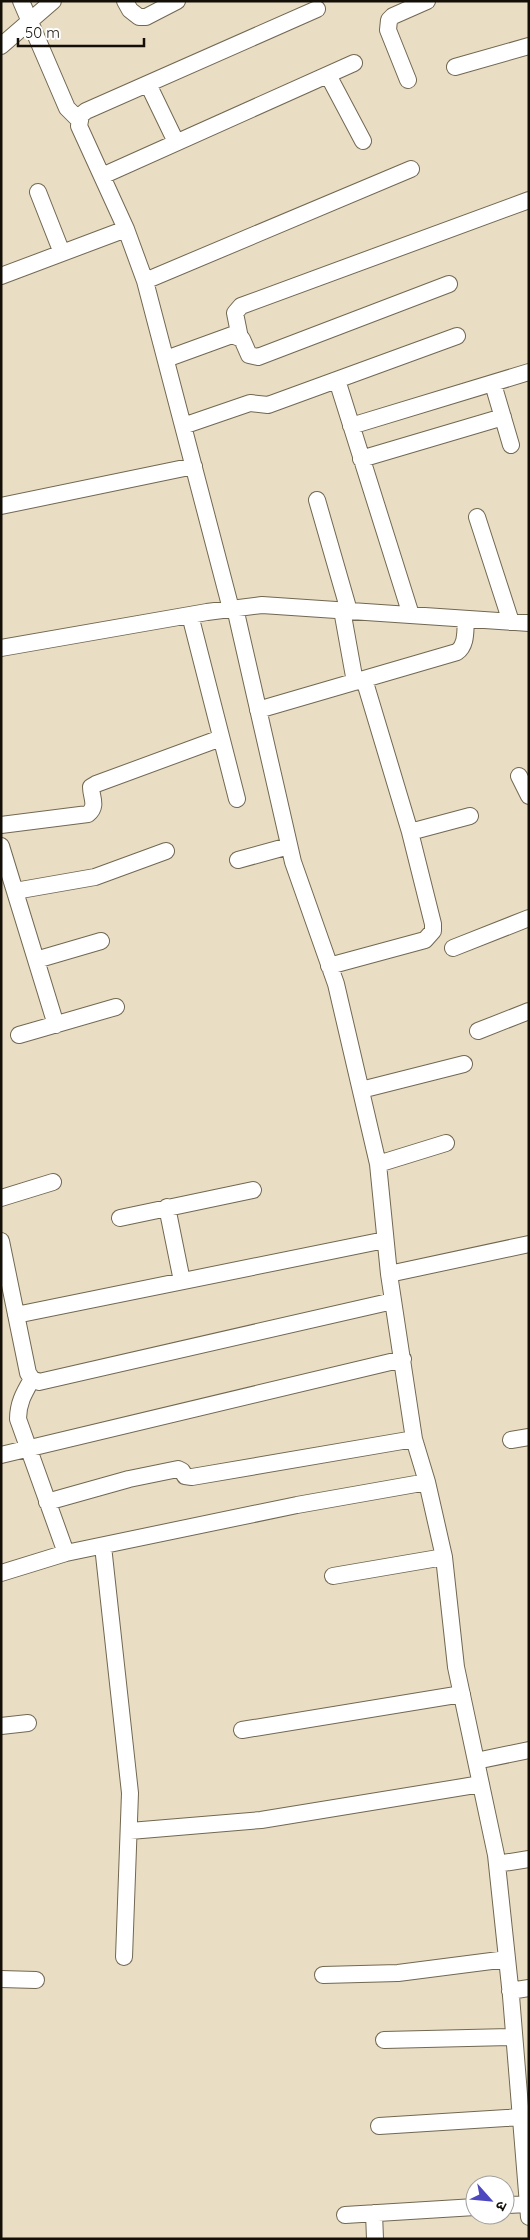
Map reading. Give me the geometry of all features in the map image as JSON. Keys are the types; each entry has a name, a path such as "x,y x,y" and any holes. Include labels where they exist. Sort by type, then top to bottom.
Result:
{"street":[{"path":"1,46 53,1"},
{"path":"125,1 130,10 138,17 146,16 177,1"},
{"path":"408,80 388,30 389,20 393,16 427,1"},
{"path":"18,2 30,21 67,108 79,120"},
{"path":"318,9 86,111 79,120 79,126 126,230 145,281 233,608 293,862 336,984 378,1164 389,1274 414,1439 427,1482 444,1557 456,1667 497,1864 510,1992 528,2211 515,2208"},
{"path":"454,67 529,46"},
{"path":"102,176 354,64"},
{"path":"328,75 363,140"},
{"path":"148,84 176,142"},
{"path":"145,281 411,169"},
{"path":"38,192 62,253"},
{"path":"449,284 258,357 250,355 240,338 235,313 241,306 529,200"},
{"path":"1,276 126,230"},
{"path":"166,359 232,335 240,338"},
{"path":"183,426 250,403 268,405 456,336"},
{"path":"351,426 529,372"},
{"path":"336,380 411,615"},
{"path":"493,384 511,445"},
{"path":"361,459 502,417"},
{"path":"1,506 194,466"},
{"path":"317,500 346,611 360,681 410,832 433,924 430,936 425,940 330,966"},
{"path":"477,517 511,622"},
{"path":"1,648 190,615 262,605 529,623"},
{"path":"190,615 237,799"},
{"path":"258,710 457,652 462,649 464,642 466,619"},
{"path":"1,824 88,814 92,811 94,804 91,787 96,784 221,738"},
{"path":"519,776 529,796"},
{"path":"410,832 470,816"},
{"path":"1,846 10,890 36,960 56,1025"},
{"path":"238,860 289,846"},
{"path":"10,890 95,877 166,851"},
{"path":"454,948 529,918"},
{"path":"36,960 101,941"},
{"path":"19,1036 116,1007"},
{"path":"478,1031 529,1011"},
{"path":"361,1090 464,1064"},
{"path":"378,1164 446,1143"},
{"path":"1,1198 53,1182"},
{"path":"120,1218 254,1190"},
{"path":"167,1207 182,1281"},
{"path":"16,1315 385,1240"},
{"path":"1,1241 6,1294 16,1315 28,1373 32,1379 39,1382 46,1382 393,1301"},
{"path":"389,1274 529,1244"},
{"path":"1,1455 403,1359"},
{"path":"32,1379 21,1398 18,1408 18,1420 66,1553"},
{"path":"511,1440 529,1437"},
{"path":"48,1502 129,1479 178,1470 182,1471 185,1476 192,1477 414,1439"},
{"path":"1,1573 66,1553 297,1506 427,1482"},
{"path":"103,1546 129,1767 130,1831 124,1957"},
{"path":"334,1576 444,1557"},
{"path":"242,1730 462,1694"},
{"path":"1,1726 28,1723"},
{"path":"476,1761 529,1750"},
{"path":"130,1831 261,1820 481,1784"},
{"path":"497,1864 529,1859"},
{"path":"323,1974 398,1973 507,1959"},
{"path":"1,1979 36,1980"},
{"path":"510,1992 529,1988"},
{"path":"384,2040 514,2037"},
{"path":"379,2126 521,2117"},
{"path":"345,2215 465,2208"},
{"path":"374,2213 375,2239"}]}
